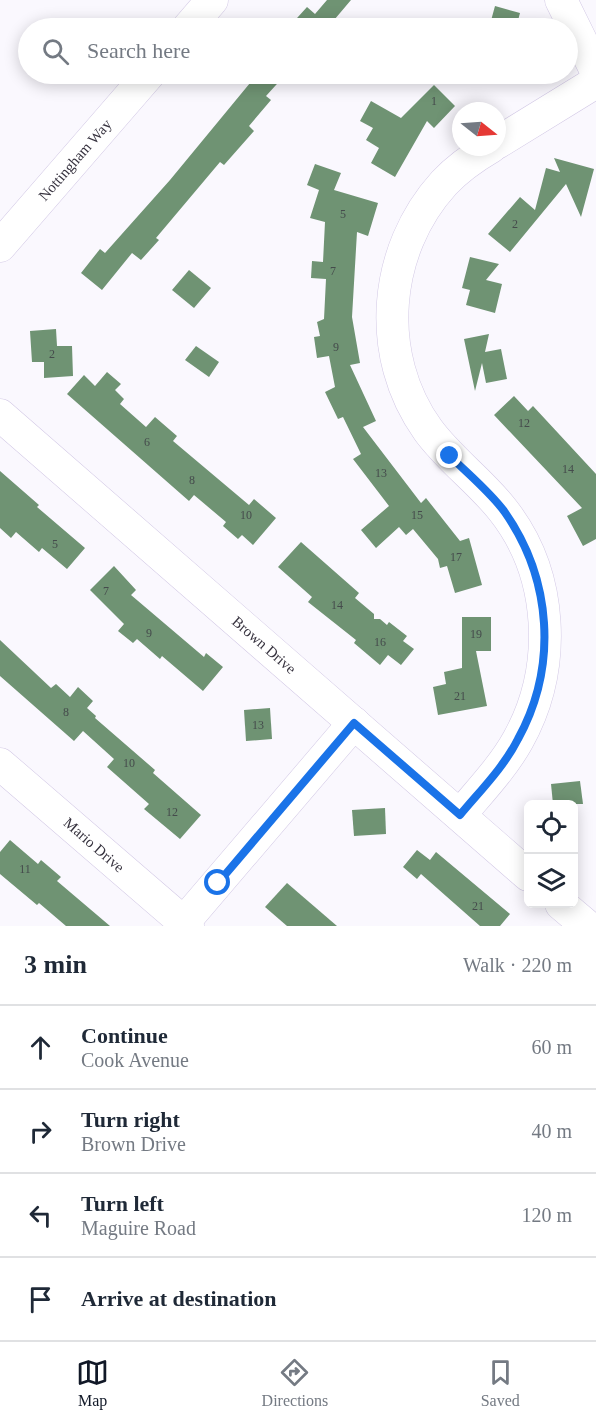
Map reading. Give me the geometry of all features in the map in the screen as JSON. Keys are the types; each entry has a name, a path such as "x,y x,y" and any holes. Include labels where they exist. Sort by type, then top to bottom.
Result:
{"street":[{"path":"197,18 212,0"},
{"path":"561,0 570,18"},
{"path":"578,34 596,71"},
{"path":"506,137 596,82"},
{"name":"Nottingham Way","path":"0,246 140,84"},
{"path":"460,815 500,767 518,741 533,708 543,664 546,637 543,604 535,569 520,536 502,509 428,430 412,403 400,375 392,339 392,301 399,264 409,236 424,209 445,182 476,156"},
{"name":"Brown Drive","path":"0,415 524,871"},
{"path":"186,924 354,723"},
{"name":"Mario Drive","path":"0,765 186,924"},
{"path":"567,908 587,926"}],"building":[{"path":"327,0 351,0 336,18 297,18 307,7 315,14"},
{"path":"495,6 520,13 519,18 492,18"},
{"path":"249,84 277,84 266,96 271,100 249,126 254,131 224,165 220,162 156,238 159,240 141,260 132,253 102,290 81,273 100,249 105,253 170,180"},
{"path":"434,85 452,103 452,109 434,128 427,121 395,177 371,163 379,148 366,140 373,128 360,121 371,101 401,118"},
{"path":"554,158 594,169 581,217 566,184 510,252 488,234 520,197 535,210 546,168 560,172"},
{"path":"315,164 341,173 334,190 378,203 368,236 357,232 352,317 360,363 350,365 376,421 363,427 421,503 426,498 460,541 469,538 482,585 455,593 447,566 440,568 438,559 413,529 406,535 399,527 376,548 361,530 389,506 353,459 361,454 343,417 338,419 325,392 335,387 329,356 317,358 314,337 320,336 317,322 324,319 326,279 311,278 312,261 323,262 325,222 310,218 319,190 307,185"},
{"path":"470,257 499,264 486,280 502,284 495,313 466,305 470,290 462,288"},
{"path":"189,270 211,288 194,308 172,290"},
{"path":"56,329 57,346 72,346 73,376 44,378 44,362 32,362 30,331"},
{"path":"489,334 485,352 501,349 507,379 486,383 482,363 475,391 464,339"},
{"path":"196,346 219,362 209,377 185,360"},
{"path":"107,372 121,384 115,390 124,399 120,404 146,427 155,417 177,436 173,441 249,505 254,499 276,518 253,545 242,535 238,539 223,526 226,522 194,495 189,501 67,394 84,375 95,386"},
{"path":"514,396 528,411 533,406 596,474 596,539 583,546 567,516 582,508 494,415"},
{"path":"0,471 39,505 37,507 85,548 67,569 42,548 39,552 16,532 11,538 0,528"},
{"path":"301,542 359,593 355,598 374,614 374,619 380,619 387,625 389,622 407,636 403,641 414,649 401,665 388,655 380,665 354,643 356,640 308,602 312,597 278,567"},
{"path":"114,566 136,590 131,595 204,657 206,653 223,667 203,691 162,656 160,659 137,639 133,643 118,631 124,624 90,590"},
{"path":"462,617 491,617 491,651 476,651 487,706 438,715 433,687 446,684 444,672 462,668"},
{"path":"0,640 51,688 56,684 70,697 78,687 93,701 87,708 96,716 95,718 155,770 153,773 201,815 180,839 144,809 149,804 107,767 114,759 83,731 74,741 0,676"},
{"path":"270,708 272,739 246,741 244,710"},
{"path":"580,781 583,804 578,804 578,800 553,800 551,784"},
{"path":"385,808 386,834 354,836 352,810"},
{"path":"10,840 38,864 41,860 61,877 57,881 110,926 66,926 0,874 0,852"},
{"path":"417,850 430,860 436,852 510,914 500,926 480,926 421,874 417,879 403,867"},
{"path":"287,883 337,926 287,926 265,907"}],"route":[{"path":"218,883 354,723 460,815 500,767 518,741 533,708 543,673 546,637 543,604 535,569 520,536 502,509 450,456"}]}
